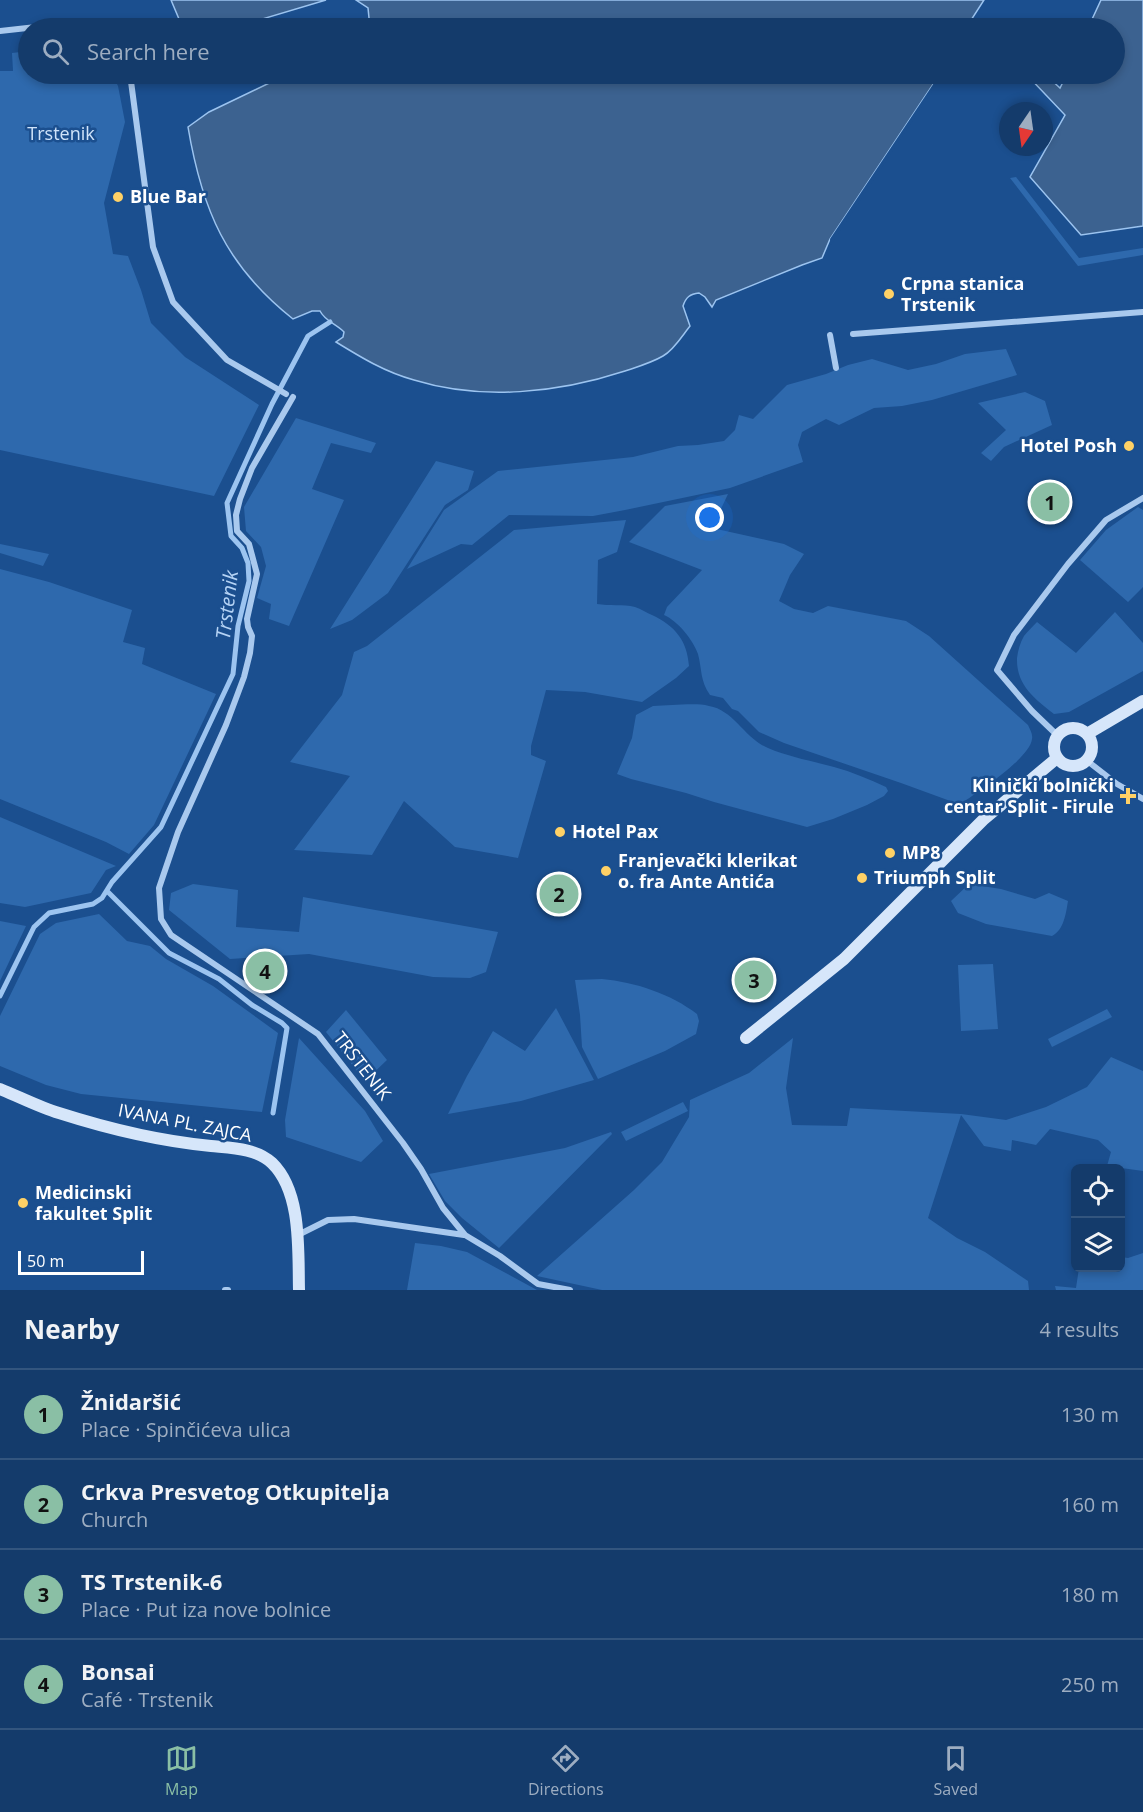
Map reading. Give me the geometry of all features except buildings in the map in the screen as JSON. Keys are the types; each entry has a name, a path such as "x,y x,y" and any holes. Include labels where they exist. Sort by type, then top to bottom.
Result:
{"street":[{"path":"0,31 18,29"},
{"name":"TRSTENIK","path":"131,84 153,247 173,302 227,360 290,395 252,468 240,499 236,516 237,531 249,544 257,574 247,619 252,636 250,653 244,677 226,725 178,832 159,888 161,919 171,935 318,1034 403,1143 443,1208 465,1235 500,1256 538,1284 570,1290"},
{"path":"853,334 1143,312"},
{"path":"830,335 836,368"},
{"path":"1057,735 1032,711 997,670 1014,635 1068,564 1106,520 1143,498"},
{"path":"1087,734 1143,701"},
{"path":"1064,729 1084,730 1087,734 1092,750 1086,760 1076,766 1070,766 1057,758 1053,746 1057,735 1064,729"},
{"path":"746,1038 844,959 976,828 1057,758"},
{"path":"1086,760 1117,784 1143,799"},
{"name":"IVANA PL. ZAJCA","path":"0,1089 57,1113 123,1132 171,1142 248,1150 271,1162 285,1182 293,1202 298,1235 298,1290"},
{"name":"TRSTENIK","path":"298,1235 328,1220 354,1219 465,1235"}],"green space":[{"path":"18,52 18,84 117,84 118,86 125,122 104,203 113,254 128,256 151,323 185,357 259,405 214,496 0,450 0,71 13,71 12,53"},
{"path":"1016,177 1079,258 1143,248 1143,255 1078,266 1010,178"},
{"path":"1006,349 1017,375 932,400 902,406 874,408 839,425 826,419 802,432 798,445 803,462 730,488 593,516 509,515 472,545 461,544 407,569 444,510 498,471 633,457 678,446 724,441 735,430 739,415 753,419 787,385 848,365 872,359 908,370 965,354"},
{"path":"1025,392 1045,401 1052,425 1004,447 991,461 981,453 1006,430 978,403"},
{"path":"296,418 376,443 371,453 331,443 312,489 344,500 289,626 269,619 271,604 257,598 266,566 261,547 246,531 244,507"},
{"path":"436,461 474,471 468,490 445,505 388,593 352,620 330,629"},
{"path":"728,494 712,528 784,544 804,554 790,575 779,601 794,609 813,613 828,606 906,621 929,636 1028,725 1032,734 1029,747 1013,765 962,803 953,802 784,743 759,732 738,711 732,709 723,698 710,695 704,685 698,654 693,643 680,626 664,615 667,607 702,570 629,542 665,506"},
{"path":"1138,507 1143,510 1143,587 1128,602 1080,560 1106,530"},
{"path":"626,520 617,552 598,560 597,604 635,607 667,624 682,641 689,666 642,702 585,692 546,690 531,746 531,755 546,761 518,858 455,847 404,801 372,855 294,850 350,776 290,762 342,695 354,652 367,646 514,530"},
{"path":"0,544 49,554 43,566 0,553"},
{"path":"0,569 49,582 132,610 123,642 145,648 142,664 216,694 154,825 129,854 106,842 0,799"},
{"path":"1115,612 1143,643 1143,671 1069,712 1054,714 1023,684 1017,658 1024,636 1037,622 1076,653"},
{"path":"700,705 726,713 760,744 768,748 854,773 886,787 888,791 884,796 867,805 807,827 617,774 632,738 636,715 653,706"},
{"path":"0,817 116,866 106,870 91,893 25,907 0,903"},
{"path":"193,884 238,890 236,927 299,932 303,897 498,932 486,972 470,978 433,977 309,954 230,959 169,910 171,893"},
{"path":"969,884 1001,889 1035,899 1049,893 1068,901 1062,925 1052,936 986,924 958,913 951,901"},
{"path":"99,914 127,941 150,946 166,959 213,986 278,1033 262,1112 81,1094 46,1085 0,1066 0,1016 40,934 56,923"},
{"path":"0,921 26,926 0,981"},
{"path":"993,964 998,1029 961,1031 958,965"},
{"path":"602,979 652,990 687,1007 697,1014 699,1021 696,1034 665,1051 598,1079 582,1047 575,980"},
{"path":"556,1008 594,1080 521,1101 448,1114 493,1031 525,1051"},
{"path":"1107,1009 1112,1017 1052,1047 1048,1039"},
{"path":"346,1010 387,1060 365,1081 326,1032"},
{"path":"299,1038 365,1111 383,1141 361,1162 286,1137 285,1120"},
{"path":"793,1038 786,1088 792,1125 847,1126 850,1108 961,1114 1006,1120 1046,1107 1087,1087 1111,1057 1143,1071 1143,1171 1125,1168 1125,1164 1108,1164 1111,1152 1098,1140 1050,1129 1036,1145 1012,1140 1011,1151 984,1146 961,1115 928,1218 1028,1281 1029,1290 602,1290 537,1276 634,1190 662,1162 689,1117 690,1100 749,1073"},
{"path":"683,1102 688,1111 626,1141 621,1132"},
{"path":"611,1132 612,1134 499,1248 445,1201 429,1174 565,1148"},
{"path":"415,1243 467,1252 537,1290 407,1290"},
{"path":"1143,1253 1143,1290 1056,1290 1055,1286 1076,1288 1078,1272 1125,1272 1125,1258"}],"shaded area":[{"path":"171,0 326,0 266,18 179,18"},
{"path":"356,0 984,0 972,18 369,18 368,8"},
{"path":"1101,0 1143,0 1143,226 1081,235 1030,177 1042,156 1053,156 1053,136 1065,115 1036,84 1056,84 1060,88 1062,84 1125,84 1125,18 1093,18"},
{"path":"267,84 933,84 830,239 822,258 716,300 712,307 699,293 691,295 683,306 690,326 671,350 649,363 573,385 520,392 466,391 403,377 374,364 336,342 343,337 344,332 320,311 312,311 293,319 270,299 234,257 210,210 201,185 188,127 209,112"}],"pier":[{"path":"933,84 937,84 831,245 830,239"}],"waterway":[{"name":"Trstenik","path":"0,996 34,927 49,913 93,904 102,898 112,882 161,827 233,674 238,626 249,581 248,563 242,548 231,536 227,503 272,404 308,336 330,322"},
{"name":"Trstenik","path":"107,891 169,953 219,979 252,1005 287,1028 273,1113"}],"place":[{"name":"Blue Bar","path":"118,197"},
{"name":"Crpna stanica Trstenik","path":"889,294"},
{"name":"Hotel Posh","path":"1129,446"},
{"name":"Žnidaršić","path":"1050,502"},
{"name":"Klinički bolnički centar Split - Firule","path":"1128,796"},
{"name":"Hotel Pax","path":"560,832"},
{"name":"MP8","path":"890,853"},
{"name":"Franjevački klerikat o. fra Ante Antića","path":"606,871"},
{"name":"Triumph Split","path":"862,878"},
{"name":"Crkva Presvetog Otkupitelja","path":"559,894"},
{"name":"Bonsai","path":"265,971"},
{"name":"TS Trstenik-6","path":"754,980"},
{"name":"Medicinski fakultet Split","path":"23,1203"}]}
